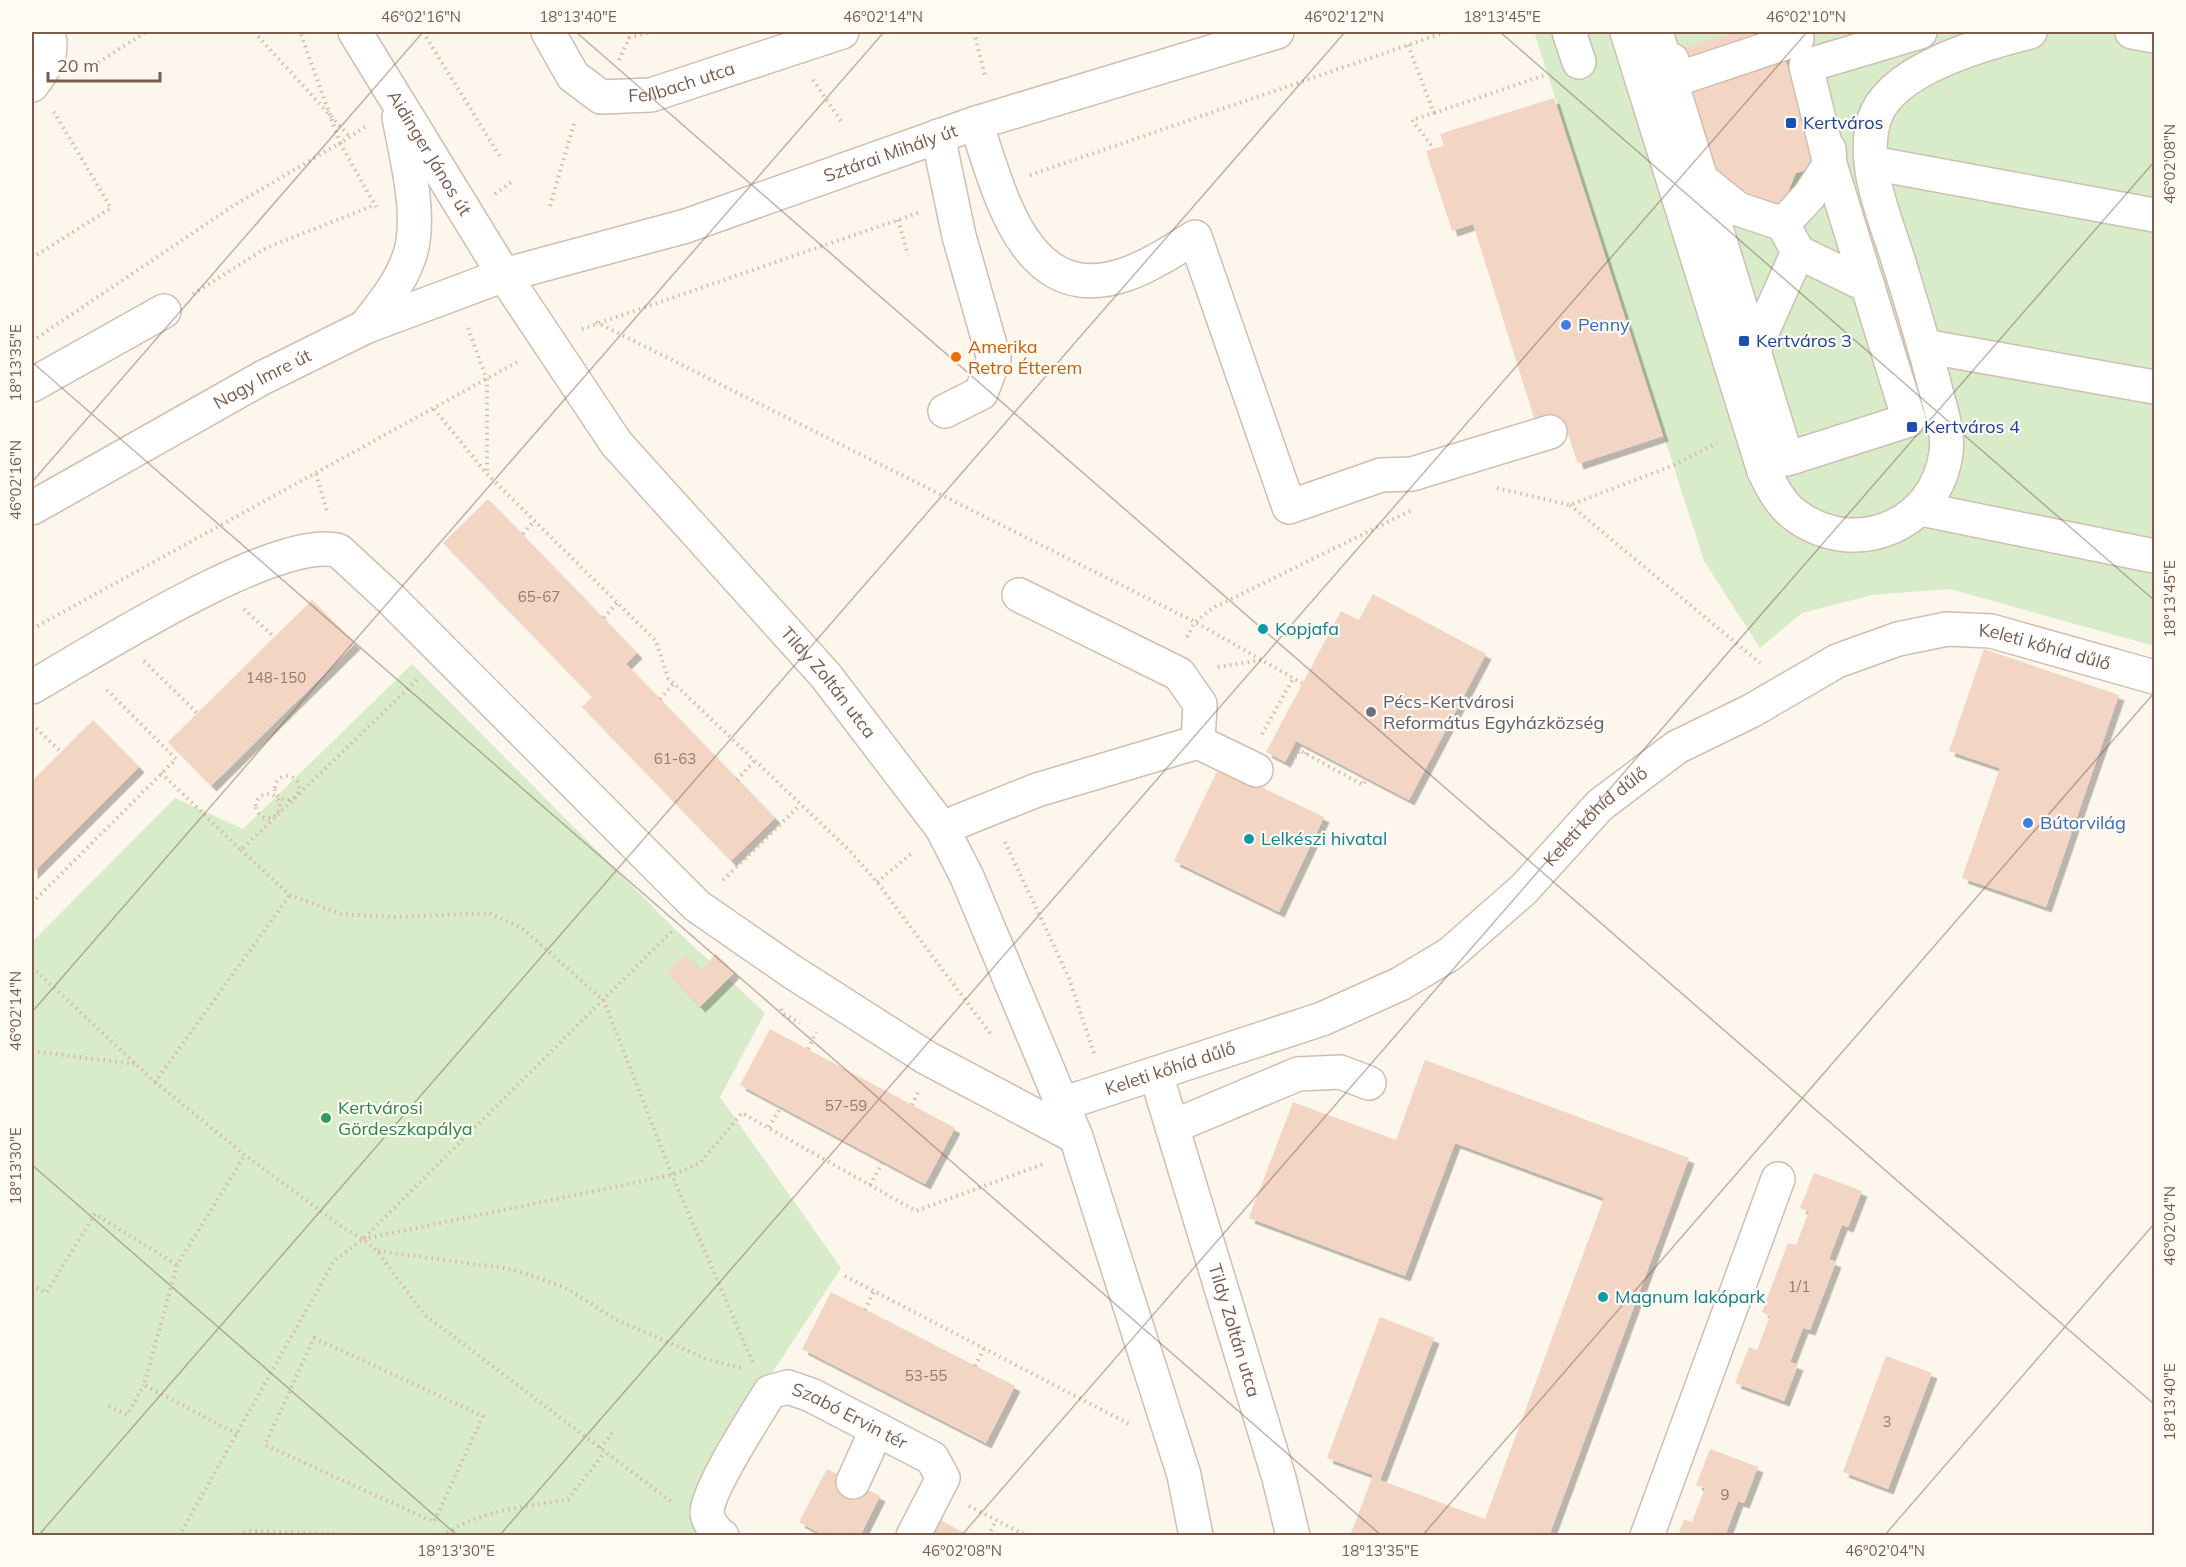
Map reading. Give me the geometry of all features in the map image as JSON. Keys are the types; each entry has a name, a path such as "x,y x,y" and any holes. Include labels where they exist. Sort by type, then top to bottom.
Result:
{"street":[{"path":"41,96 50,36 47,32"},
{"name":"Aidinger János út","path":"356,32 504,275"},
{"name":"Fellbach utca","path":"548,32 573,76 601,97 651,95 842,32"},
{"name":"Sztárai Mihály út","path":"504,275 686,226 976,123 1277,32"},
{"path":"1569,32 1579,62"},
{"path":"1627,32 1764,471 1783,504 1811,525 1850,536 1870,536 1907,521 1921,509 1930,494 1946,453 1946,429 1876,185 1872,163 1874,121 1878,110 1895,90 1925,69 1978,45 2031,32"},
{"path":"1656,32 1787,459 1909,420 1830,164 1800,42"},
{"path":"1671,81 1673,32"},
{"path":"1783,224 1809,196 1830,164 1826,95 1839,66 1852,53 1920,32"},
{"path":"2132,32 2154,36"},
{"path":"1671,81 1743,43 1800,42 1852,53"},
{"path":"366,327 390,294 409,259 413,225 411,187 395,97"},
{"path":"976,123 1018,234 1034,256 1067,278 1101,280 1124,275 1147,266 1195,237 1289,507 1381,475 1412,474 1550,432"},
{"path":"938,136 951,202 994,359 981,393 945,411"},
{"path":"1872,163 2154,215"},
{"path":"1702,181 1738,209 1783,224 1798,252 1868,286"},
{"path":"1754,350 1798,252"},
{"name":"Nagy Imre út","path":"32,508 262,378 366,327 504,275"},
{"name":"Tildy Zoltán utca","path":"504,275 616,443 826,676 942,828 967,877 1076,1137 1184,1475 1196,1536"},
{"path":"32,385 164,311"},
{"path":"1924,346 2154,387"},
{"path":"1921,509 2154,556"},
{"path":"32,687 227,578 272,559 330,548 339,552 391,598 444,654 697,906 927,1058 1076,1137"},
{"path":"1019,595 1179,674 1200,704 1198,742"},
{"name":"Keleti kőhíd dűlő","path":"1062,1104 1322,1019 1405,981 1449,954 1524,889 1600,805 1677,747 1751,711 1837,661 1898,639 1947,629 1990,631 2154,677"},
{"path":"942,828 1037,790 1198,742 1258,755"},
{"path":"1172,1127 1298,1074 1340,1072 1369,1083"},
{"name":"Tildy Zoltán utca","path":"1156,1074 1280,1478 1293,1536"},
{"path":"1647,1536 1778,1179"},
{"name":"Szabó Ervin tér","path":"722,1536 715,1532 707,1514 712,1494 770,1392 788,1387 811,1395 932,1458 943,1478 937,1490"},
{"path":"853,1482 878,1430"},
{"path":"913,1536 937,1490"}],"path":[{"path":"81,72 146,32"},
{"path":"254,32 350,136"},
{"path":"300,32 340,143 378,212"},
{"path":"423,32 501,159"},
{"path":"626,32 630,38"},
{"path":"974,32 986,76"},
{"path":"998,186 1446,32"},
{"path":"1408,45 1434,113"},
{"path":"792,49 843,124"},
{"path":"1434,149 1412,120 1537,78"},
{"path":"32,258 111,208 41,96"},
{"path":"32,340 236,204 368,125"},
{"path":"32,629 550,344 595,322 951,202"},
{"path":"164,311 267,248 375,205"},
{"path":"898,220 908,255"},
{"path":"595,322 1195,622 1302,682"},
{"path":"487,380 487,474"},
{"path":"434,409 487,474 656,641 668,678 850,851 877,882 999,1046"},
{"path":"1570,505 1674,465 1750,426"},
{"path":"1492,486 1570,505 1757,663 1768,663"},
{"path":"1195,622 1213,608 1411,511"},
{"path":"523,534 534,521"},
{"path":"604,618 617,603"},
{"path":"254,618 274,637"},
{"path":"241,850 444,654"},
{"path":"139,657 197,713"},
{"path":"1258,755 1294,677"},
{"path":"32,903 176,759 97,680"},
{"path":"660,699 674,683"},
{"path":"32,724 61,752"},
{"path":"1306,753 1308,747"},
{"path":"1289,769 1299,750 1364,785 1367,778"},
{"path":"737,780 755,760"},
{"path":"161,773 290,895 341,914 394,917 489,913 522,927 604,1001 672,1175 756,1372"},
{"path":"298,795 290,801 280,800 271,794 262,795 256,803 257,813 266,819 275,817 281,809 280,800 275,792 276,782 284,776 294,777 300,785 298,795"},
{"path":"179,1536 334,1261 363,1239 800,805"},
{"path":"989,809 1069,978 1107,1090"},
{"path":"877,882 942,828"},
{"path":"155,1082 290,895"},
{"path":"32,967 155,1082 245,1155 377,1251 425,1315 678,1507"},
{"path":"779,1006 783,1014 827,1037"},
{"path":"808,1049 816,1032"},
{"path":"32,1051 136,1064"},
{"path":"769,1127 781,1107"},
{"path":"363,1239 672,1175 700,1163 741,1113 916,1211 1050,1161 1040,1155"},
{"path":"109,1406 127,1415 144,1385 177,1265 245,1155"},
{"path":"870,1185 883,1162"},
{"path":"32,1284 46,1293 95,1214 177,1265"},
{"path":"377,1251 511,1269 564,1287 617,1320 709,1360 747,1370"},
{"path":"845,1276 1135,1427"},
{"path":"865,1310 874,1291"},
{"path":"314,1338 483,1416 434,1522 266,1445 314,1338"},
{"path":"975,1366 984,1349"},
{"path":"144,1385 237,1434"},
{"path":"600,1448 613,1432"},
{"path":"442,1536 459,1524 483,1516 568,1499 605,1452"},
{"path":"937,1490 1027,1536"},
{"path":"990,1535 996,1520"},
{"path":"232,1536 252,1531 384,1536"}],"green space":[{"path":"1534,32 2154,32 2154,646 1950,589 1872,595 1802,613 1760,648 1704,561"},
{"path":"412,664 673,927 765,1013 720,1097 841,1268 768,1379 688,1513 722,1535 32,1536 32,942 175,798 243,829"}],"building":[{"path":"1737,32 1777,32 1818,167 1796,173 1783,204 1748,203 1716,194 1669,53"},
{"name":"Penny","path":"1554,98 1663,436 1578,464 1563,419 1537,427 1473,224 1452,231 1426,151 1444,146 1440,134"},
{"path":"488,499 637,653 626,664 775,818 731,861 582,707 592,697 443,543"},
{"name":"Pécs-Kertvárosi Református Egyházközség","path":"1373,594 1486,654 1409,800 1296,741 1285,762 1266,752 1341,611 1359,620"},
{"path":"312,600 355,644 211,786 168,742"},
{"name":"Bútorvilág","path":"1984,649 2119,695 2046,907 1962,878 2000,768 1949,751"},
{"path":"93,720 139,767 32,874 32,781"},
{"name":"Lelkészi hivatal","path":"1219,767 1324,817 1279,912 1174,861"},
{"path":"716,954 734,973 700,1007 667,973 686,955 700,970"},
{"path":"770,1029 955,1128 925,1184 740,1085"},
{"name":"Magnum lakópark","path":"1425,1060 1689,1158 1549,1536 1350,1536 1373,1475 1327,1458 1380,1317 1434,1338 1380,1480 1485,1519 1604,1198 1455,1143 1405,1276 1249,1218 1293,1102 1396,1140"},
{"path":"1814,1173 1862,1191 1848,1227 1842,1225 1829,1259 1836,1262 1810,1330 1803,1328 1790,1362 1798,1365 1784,1401 1735,1383 1749,1347 1757,1350 1770,1316 1762,1312 1788,1243 1796,1245 1809,1212 1800,1208"},
{"path":"831,1292 1015,1386 986,1443 802,1349"},
{"path":"1886,1356 1932,1373 1888,1489 1843,1472"},
{"path":"1710,1449 1758,1467 1744,1503 1738,1501 1725,1536 1678,1536 1684,1519 1692,1522 1705,1488 1696,1485"},
{"path":"827,1469 880,1496 860,1536 825,1536 799,1522"},
{"path":"940,1520 970,1536 932,1536"}],"place":[{"name":"Kertváros","path":"1791,123"},
{"name":"Penny","path":"1566,325"},
{"name":"Kertváros 3","path":"1744,341"},
{"name":"Amerika Retro Étterem","path":"956,357"},
{"name":"Kertváros 4","path":"1912,427"},
{"name":"Kopjafa","path":"1263,629"},
{"name":"Pécs-Kertvárosi Református Egyházközség","path":"1371,712"},
{"name":"Bútorvilág","path":"2028,823"},
{"name":"Lelkészi hivatal","path":"1249,839"},
{"name":"Kertvárosi Gördeszkapálya","path":"326,1118"},
{"name":"Magnum lakópark","path":"1603,1297"}]}
